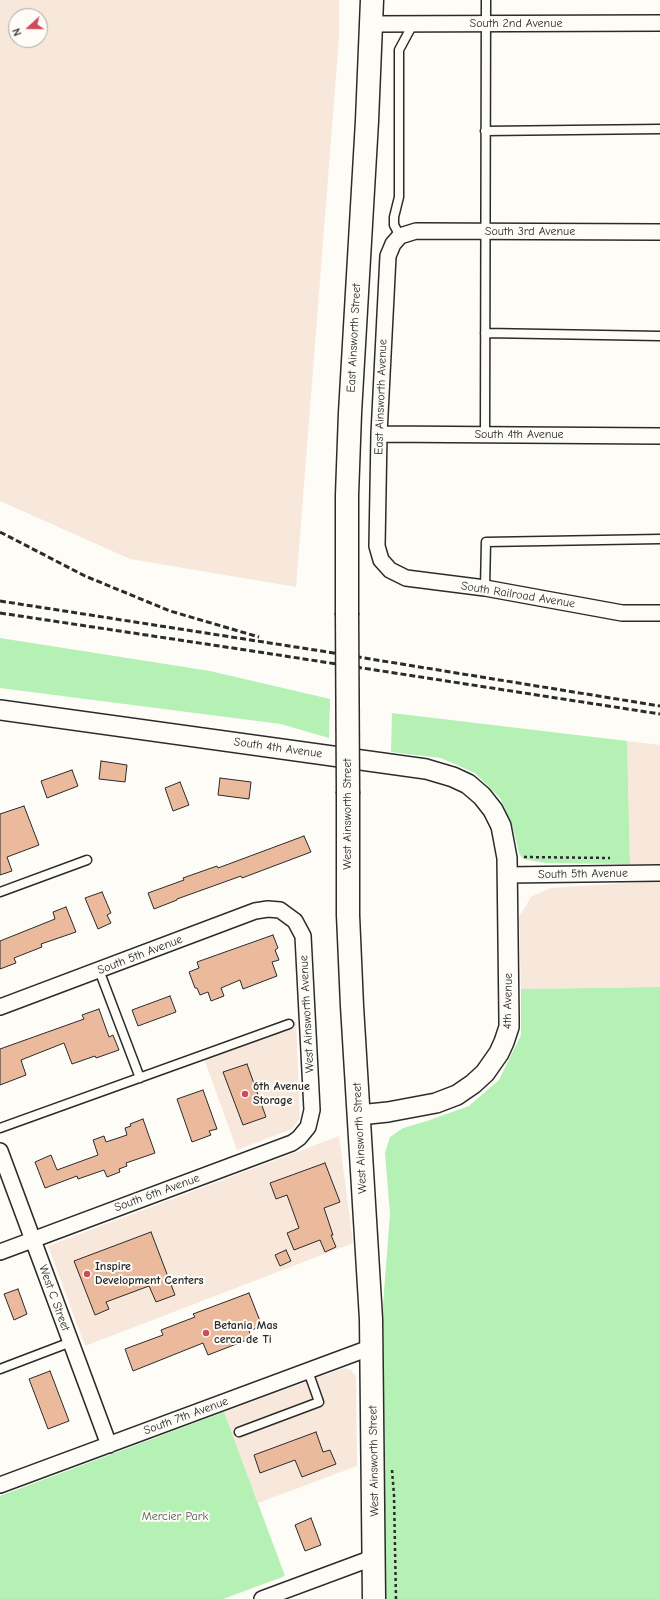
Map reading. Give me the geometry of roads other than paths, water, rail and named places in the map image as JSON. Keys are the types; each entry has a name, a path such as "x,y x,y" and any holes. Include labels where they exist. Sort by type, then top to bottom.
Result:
{"main road":[{"name":"East Ainsworth Street","path":"347,676 347,495 350,413 367,129 372,0"},
{"name":"West Ainsworth Street","path":"347,676 348,914 372,1347 375,1557 374,1599"}],"street":[{"name":"South 2nd Avenue","path":"371,24 660,23"},
{"name":"South 3rd Avenue","path":"400,236 416,231 660,232"},
{"name":"East Ainsworth Avenue","path":"381,560 377,546 379,434 388,256 393,244 400,236"},
{"name":"South 4th Avenue","path":"379,434 660,436"},
{"name":"South Railroad Avenue","path":"381,560 390,570 406,578 485,588 622,613 660,613"},
{"name":"South 4th Avenue","path":"0,710 426,769 441,773 468,784 482,796 493,810 501,826 513,863"},
{"name":"South 5th Avenue","path":"513,863 660,873"},
{"name":"4th Avenue","path":"359,1115 388,1112 436,1103 449,1098 462,1092 473,1084 485,1073 499,1053 507,1034 509,1019 513,863"},
{"name":"South 5th Avenue","path":"0,1007 255,911 268,909 280,910"},
{"name":"West Ainsworth Avenue","path":"280,910 295,921 303,936 312,1110 308,1127"},
{"name":"South 6th Avenue","path":"0,1252 292,1143 299,1138 308,1127"},
{"name":"West C Street","path":"0,1151 109,1445"},
{"name":"South 7th Avenue","path":"0,1485 372,1347"},
{"path":"262,1599 375,1557"}],"lane":[{"path":"485,435 484,232 486,0"},
{"path":"400,236 394,225 394,216 399,197 400,50 413,24"},
{"path":"485,131 660,129"},
{"path":"485,333 660,336"},
{"path":"485,588 486,542 660,539"},
{"path":"0,892 87,860"},
{"path":"99,970 140,1078"},
{"path":"0,1128 289,1024"},
{"path":"0,1369 71,1342"},
{"path":"239,1432 319,1402 308,1371"}],"railway":[{"path":"0,532 85,576 170,611 259,637"},
{"path":"0,601 660,706"},
{"path":"0,613 660,714"}],"place":[{"name":"6th Avenue Storage","path":"245,1094"},
{"name":"Inspire Development Centers","path":"87,1274"},
{"name":"Betania Mas cerca de Ti","path":"206,1333"}],"park label":[{"name":"Mercier Park","path":"175,1517"}]}
